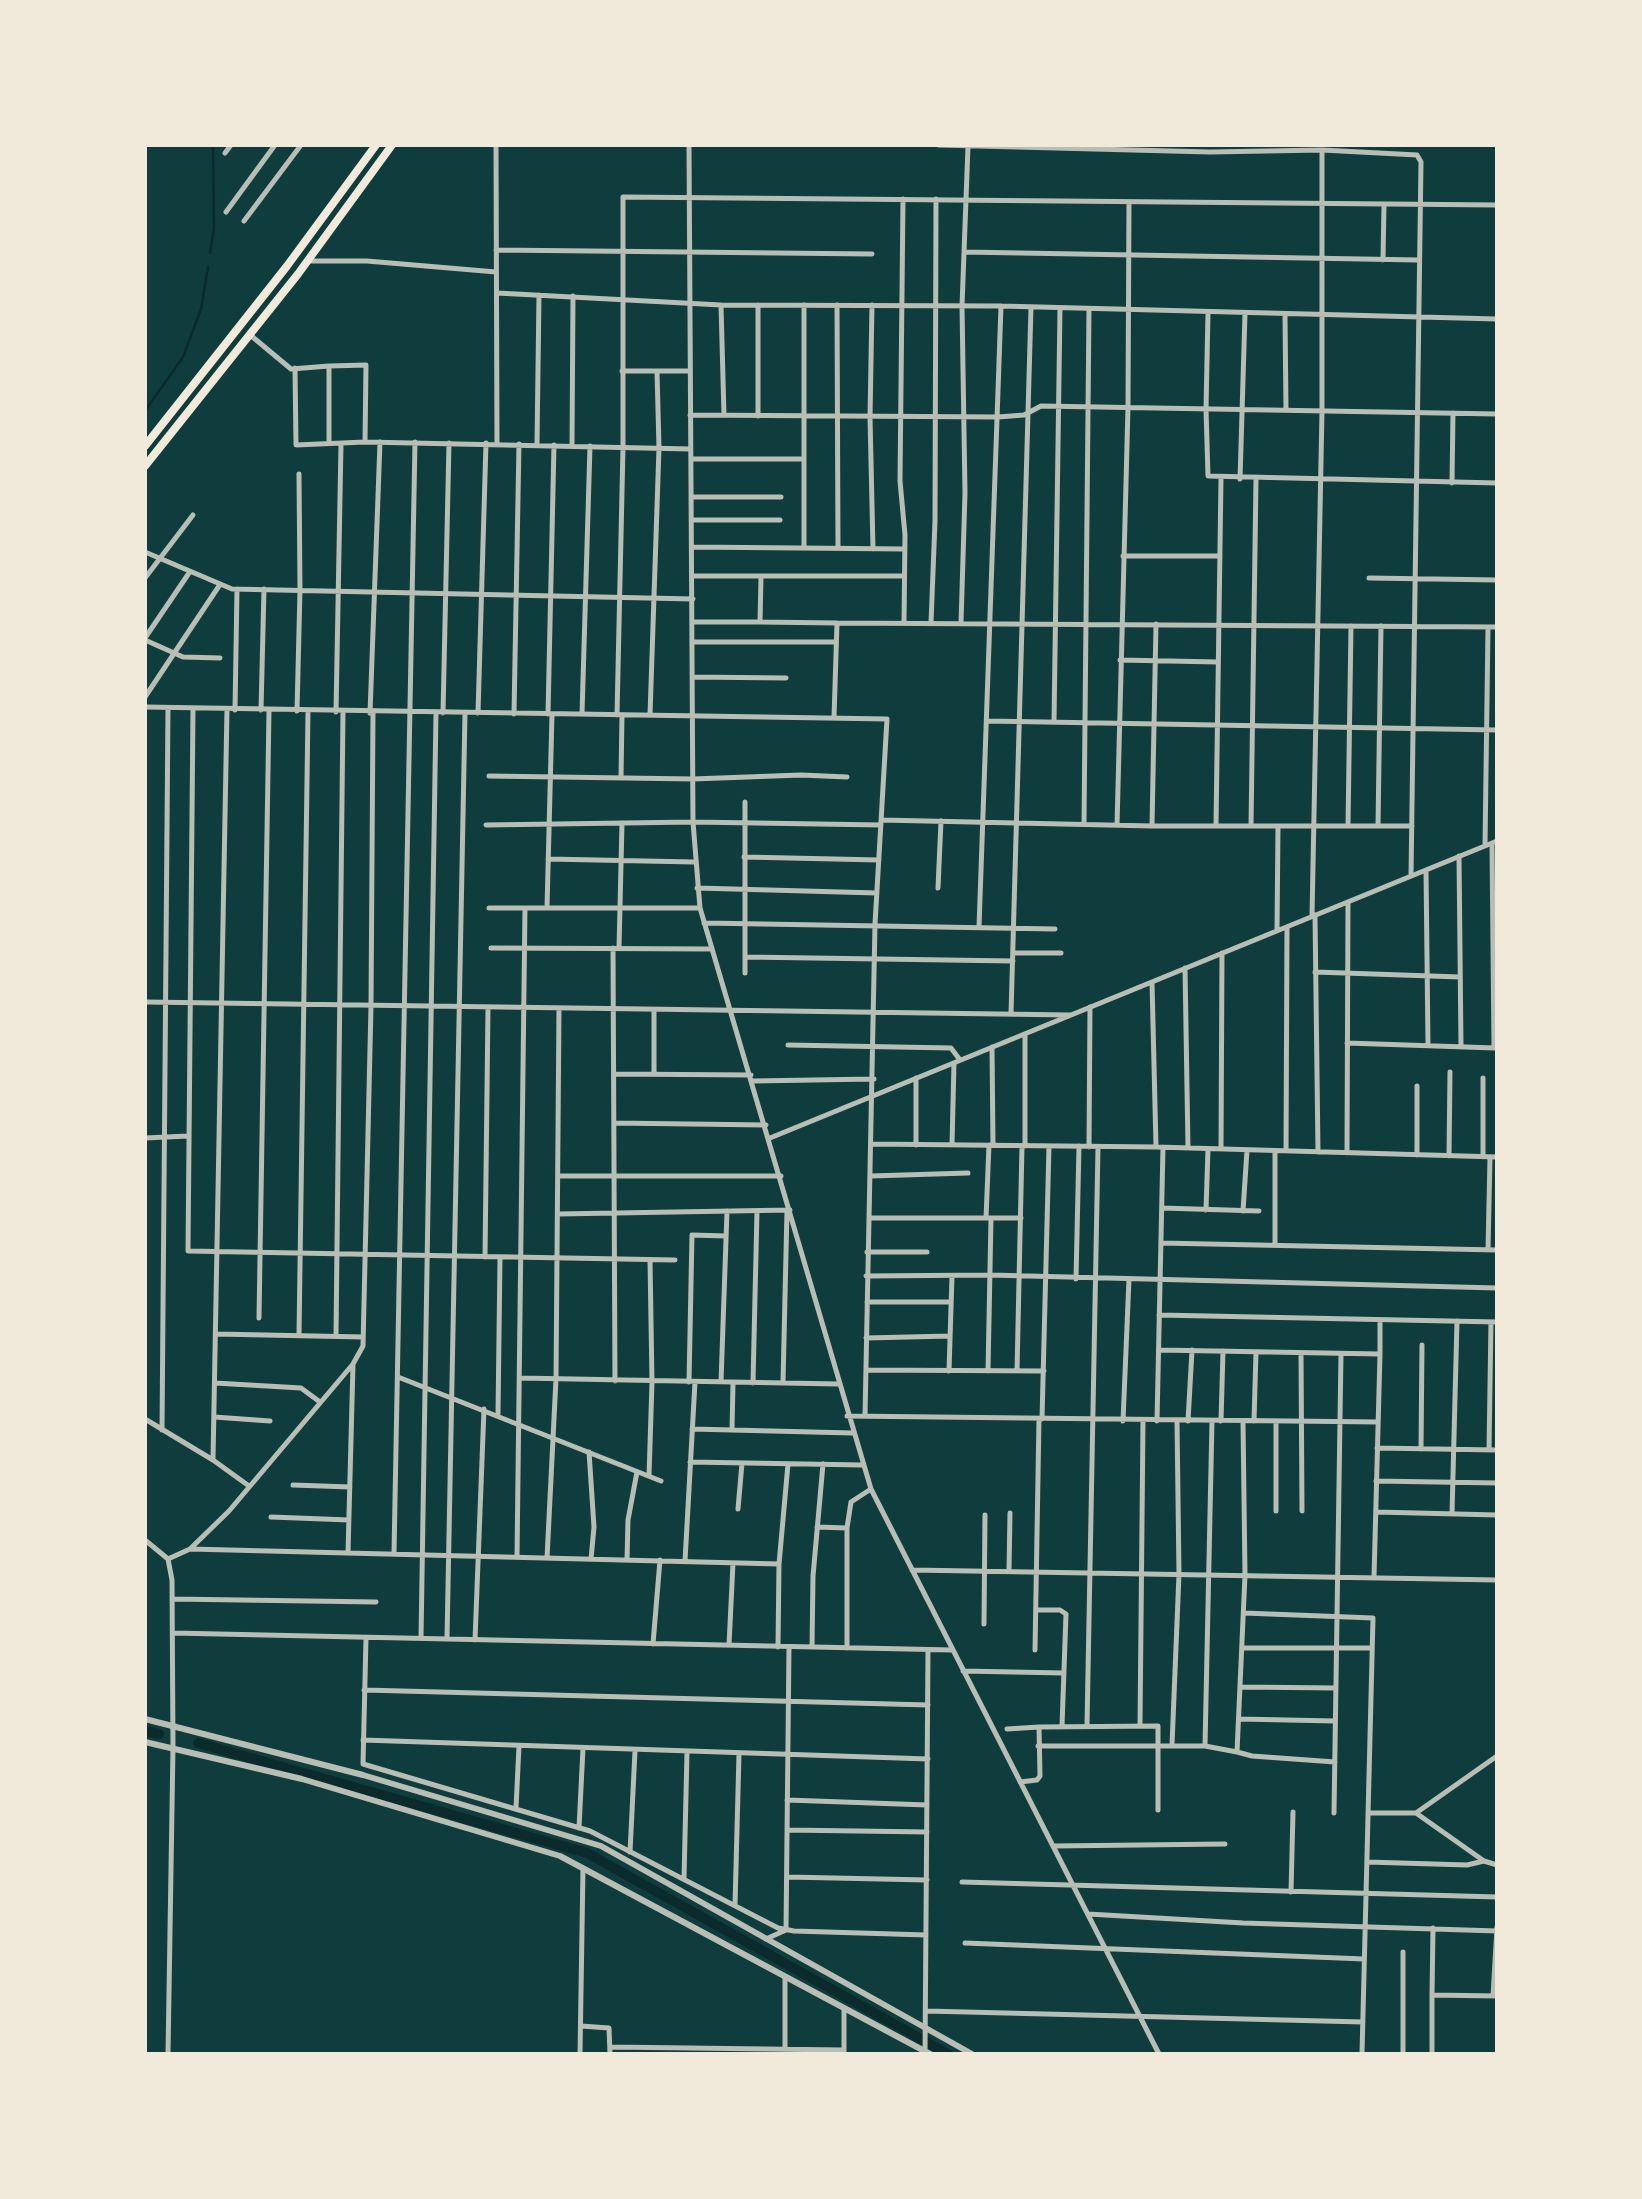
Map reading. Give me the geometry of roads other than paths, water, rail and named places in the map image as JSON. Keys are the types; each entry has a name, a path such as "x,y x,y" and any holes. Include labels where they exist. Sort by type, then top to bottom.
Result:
{"main road":[{"path":"145,446 287,266 376,145"},
{"path":"145,466 307,261 392,145"}],"street":[{"path":"225,153 231,145"},
{"path":"226,212 275,145"},
{"path":"244,221 301,145"},
{"path":"496,145 497,443"},
{"path":"689,145 693,822 694,862 700,908 770,1138 852,1433 871,1489 1159,2054"},
{"path":"940,145 1210,152 1322,150 1417,155 1421,162 1421,205 1418,260 1411,876"},
{"path":"961,623 965,493 962,306 968,146"},
{"path":"1318,1152 1313,826 1318,480 1322,411 1322,150"},
{"path":"621,778 618,597 623,447 623,197 1497,205"},
{"path":"904,199 900,417 900,481 905,549 904,623"},
{"path":"930,623 935,522 933,417 936,199"},
{"path":"1116,825 1128,407 1129,202"},
{"path":"1383,260 1384,205"},
{"path":"496,250 872,254"},
{"path":"964,252 1418,260"},
{"path":"307,261 367,261 496,272"},
{"path":"496,293 721,305 1001,306 1285,316 1497,319"},
{"path":"537,444 538,295"},
{"path":"572,445 573,296"},
{"path":"721,305 724,415"},
{"path":"758,305 758,416"},
{"path":"804,305 804,548"},
{"path":"837,305 838,548"},
{"path":"872,305 870,417 873,549"},
{"path":"979,927 985,822 1001,306"},
{"path":"1011,1014 1031,307"},
{"path":"1054,722 1060,308"},
{"path":"1084,824 1089,309"},
{"path":"1208,313 1208,476 1240,479 1497,484"},
{"path":"1240,479 1245,314"},
{"path":"1285,316 1286,410"},
{"path":"249,334 276,359 295,369 366,365 365,442"},
{"path":"329,366 329,443"},
{"path":"295,369 296,445 415,442 690,449"},
{"path":"622,371 689,371"},
{"path":"650,715 659,448 657,371"},
{"path":"690,415 998,417 1024,415 1041,406 1497,414"},
{"path":"1452,483 1453,413"},
{"path":"168,1559 190,1549 249,1486 353,1364 363,1346 371,1006 373,592 376,578 380,442"},
{"path":"394,1554 415,442"},
{"path":"421,1639 439,713 446,593 449,443"},
{"path":"478,713 486,443"},
{"path":"336,1335 340,712 338,591 341,444"},
{"path":"514,714 519,444"},
{"path":"547,908 549,596 554,445"},
{"path":"582,714 583,596 590,446"},
{"path":"691,459 803,459"},
{"path":"297,711 299,474"},
{"path":"1216,825 1221,478"},
{"path":"1251,826 1256,479"},
{"path":"691,497 781,496"},
{"path":"145,578 193,515"},
{"path":"692,520 780,520"},
{"path":"692,547 905,549"},
{"path":"145,552 219,586 237,589 693,599"},
{"path":"1122,555 1220,556"},
{"path":"189,573 145,639 174,654 220,658"},
{"path":"693,576 904,576"},
{"path":"760,622 761,576"},
{"path":"1369,578 1497,580"},
{"path":"145,697 219,586"},
{"path":"235,710 237,589"},
{"path":"261,710 264,589"},
{"path":"693,622 1497,627"},
{"path":"834,718 837,622"},
{"path":"1152,825 1156,624"},
{"path":"1348,826 1351,626"},
{"path":"1378,826 1381,626"},
{"path":"1485,846 1488,627"},
{"path":"693,642 836,642"},
{"path":"1120,660 1218,662"},
{"path":"693,677 786,678"},
{"path":"145,707 308,712 887,719 875,924 874,1095 866,1276 865,1416"},
{"path":"162,1430 168,708"},
{"path":"193,708 187,1248 191,1253 675,1260"},
{"path":"214,1460 227,709"},
{"path":"259,1318 269,710"},
{"path":"299,1335 308,712"},
{"path":"447,1639 465,713"},
{"path":"988,721 1497,730"},
{"path":"489,776 693,779 801,775 848,777"},
{"path":"745,802 745,973"},
{"path":"486,825 941,821 1116,825 1412,826"},
{"path":"938,888 941,821"},
{"path":"615,1381 614,1010 622,823"},
{"path":"1277,931 1278,826"},
{"path":"770,1138 1494,842 1495,1048 1348,1043"},
{"path":"744,856 879,860"},
{"path":"1459,856 1461,1046"},
{"path":"548,859 694,862"},
{"path":"1426,870 1428,1045"},
{"path":"697,888 877,893"},
{"path":"1347,1153 1348,902"},
{"path":"489,908 700,908"},
{"path":"517,1557 525,908"},
{"path":"704,923 1055,929"},
{"path":"1286,1151 1287,927"},
{"path":"491,948 712,949"},
{"path":"1013,953 1061,953"},
{"path":"1221,1149 1222,953"},
{"path":"745,957 1013,961"},
{"path":"1185,968 1188,1148"},
{"path":"1315,972 1460,976"},
{"path":"1152,982 1162,1208 1157,1421"},
{"path":"145,1002 732,1013 1070,1015"},
{"path":"1089,1147 1090,1007"},
{"path":"485,1257 488,1008"},
{"path":"548,1558 556,1379 559,1009"},
{"path":"654,1011 654,1074"},
{"path":"1017,1371 1025,1034"},
{"path":"789,1045 951,1048 957,1062 952,1145"},
{"path":"988,1371 992,1047"},
{"path":"1449,1156 1450,1072"},
{"path":"614,1074 874,1079"},
{"path":"916,1078 916,1145"},
{"path":"1483,1078 1490,1157 1488,1250"},
{"path":"1417,1086 1417,1155"},
{"path":"614,1122 766,1125"},
{"path":"145,1138 188,1136"},
{"path":"872,1144 1159,1147 1490,1157"},
{"path":"1035,1650 1049,1146"},
{"path":"1076,1279 1079,1146"},
{"path":"1087,1726 1098,1147"},
{"path":"1206,1210 1208,1149"},
{"path":"1243,1211 1247,1150"},
{"path":"1275,1151 1275,1245"},
{"path":"871,1176 968,1173"},
{"path":"558,1176 781,1176"},
{"path":"1162,1208 1259,1211"},
{"path":"753,1383 757,1210"},
{"path":"558,1214 789,1210"},
{"path":"783,1383 789,1210"},
{"path":"721,1382 727,1211"},
{"path":"869,1218 1021,1218"},
{"path":"685,1561 692,1429 692,1235 726,1236"},
{"path":"1161,1243 1497,1250"},
{"path":"867,1252 927,1252"},
{"path":"498,1415 500,1258"},
{"path":"649,1476 652,1382 650,1260"},
{"path":"866,1276 990,1275 1497,1288"},
{"path":"949,1371 952,1276"},
{"path":"1122,1421 1129,1279"},
{"path":"867,1302 951,1302"},
{"path":"1159,1315 1494,1322 1489,1450"},
{"path":"1374,1577 1380,1320"},
{"path":"1452,1514 1456,1449 1457,1321"},
{"path":"216,1334 363,1337"},
{"path":"866,1338 950,1336"},
{"path":"1421,1449 1422,1345"},
{"path":"1158,1350 1380,1354"},
{"path":"1188,1421 1192,1350"},
{"path":"1221,1421 1223,1351"},
{"path":"1254,1421 1256,1352"},
{"path":"1301,1353 1302,1511"},
{"path":"1334,1813 1341,1354"},
{"path":"348,1553 353,1364"},
{"path":"866,1370 1044,1371"},
{"path":"398,1377 661,1481"},
{"path":"520,1378 838,1384"},
{"path":"732,1430 733,1382"},
{"path":"215,1383 301,1388 320,1402"},
{"path":"475,1640 484,1409"},
{"path":"848,1416 1091,1421 1378,1422"},
{"path":"215,1417 270,1421"},
{"path":"145,1419 214,1460 249,1486"},
{"path":"1140,1725 1143,1421"},
{"path":"1172,1745 1179,1574 1177,1421"},
{"path":"1205,1746 1212,1421"},
{"path":"1237,1752 1245,1575 1243,1421"},
{"path":"1276,1422 1276,1511"},
{"path":"692,1429 852,1433"},
{"path":"1377,1448 1497,1450"},
{"path":"589,1452 594,1527 591,1559"},
{"path":"690,1462 862,1465"},
{"path":"738,1509 742,1463"},
{"path":"778,1647 779,1564 788,1464"},
{"path":"812,1647 817,1527 823,1464"},
{"path":"627,1560 628,1520 637,1472"},
{"path":"1376,1481 1497,1483"},
{"path":"293,1485 350,1487"},
{"path":"847,1648 847,1528 851,1502 871,1489"},
{"path":"1376,1512 1497,1515"},
{"path":"1009,1572 1010,1513"},
{"path":"984,1624 985,1515"},
{"path":"271,1517 349,1520"},
{"path":"817,1527 847,1528"},
{"path":"145,1540 168,1559 172,1599 173,1748 168,2054"},
{"path":"190,1549 779,1564"},
{"path":"653,1644 660,1560"},
{"path":"729,1645 733,1563"},
{"path":"912,1570 1497,1580"},
{"path":"172,1599 376,1602"},
{"path":"1036,1610 1060,1610 1066,1614 1062,1726"},
{"path":"1244,1613 1373,1618 1362,2054"},
{"path":"173,1633 952,1650"},
{"path":"363,1775 366,1637"},
{"path":"786,1930 789,1647"},
{"path":"1242,1648 1372,1648"},
{"path":"927,2051 928,1650"},
{"path":"963,1671 1063,1673"},
{"path":"1241,1687 1336,1688"},
{"path":"364,1690 928,1705"},
{"path":"145,1719 172,1723 363,1775 601,1846 925,2031 972,2054"},
{"path":"1240,1719 1335,1721"},
{"path":"1007,1729 1158,1726 1158,1811"},
{"path":"1020,1782 1037,1780 1040,1776 1040,1727"},
{"path":"363,1740 928,1759"},
{"path":"145,1742 302,1779 561,1856 844,2010 927,2051"},
{"path":"516,1808 519,1746"},
{"path":"1038,1746 1205,1746 1252,1756 1335,1762"},
{"path":"579,1828 583,1748"},
{"path":"630,1852 635,1751"},
{"path":"684,1879 687,1752"},
{"path":"735,1905 738,1754"},
{"path":"1368,1813 1416,1813 1497,1756"},
{"path":"363,1764 579,1828 786,1930 926,1935"},
{"path":"788,1800 927,1805"},
{"path":"1291,1892 1293,1812"},
{"path":"1416,1813 1484,1861 1497,1865"},
{"path":"787,1830 927,1832"},
{"path":"1053,1846 1225,1844"},
{"path":"1367,1862 1468,1865 1484,1861"},
{"path":"580,2054 583,1868"},
{"path":"787,1877 926,1880"},
{"path":"962,1882 1497,1897"},
{"path":"1088,1914 1243,1923 1497,1929 1495,1996 1432,1995"},
{"path":"1432,2054 1433,1928"},
{"path":"766,1939 786,1930"},
{"path":"965,1943 1364,1959"},
{"path":"1403,1952 1403,2054"},
{"path":"785,1978 785,2049"},
{"path":"581,2026 609,2028 610,2050 785,2049 844,2052 844,2010"},
{"path":"926,2011 1141,2019 1363,2022"}],"waterway":[{"path":"210,253 214,228 213,145"},
{"path":"145,411 183,357 201,309 208,267"},
{"path":"145,1731 159,1734"},
{"path":"198,1743 587,1853 948,2054"}]}
